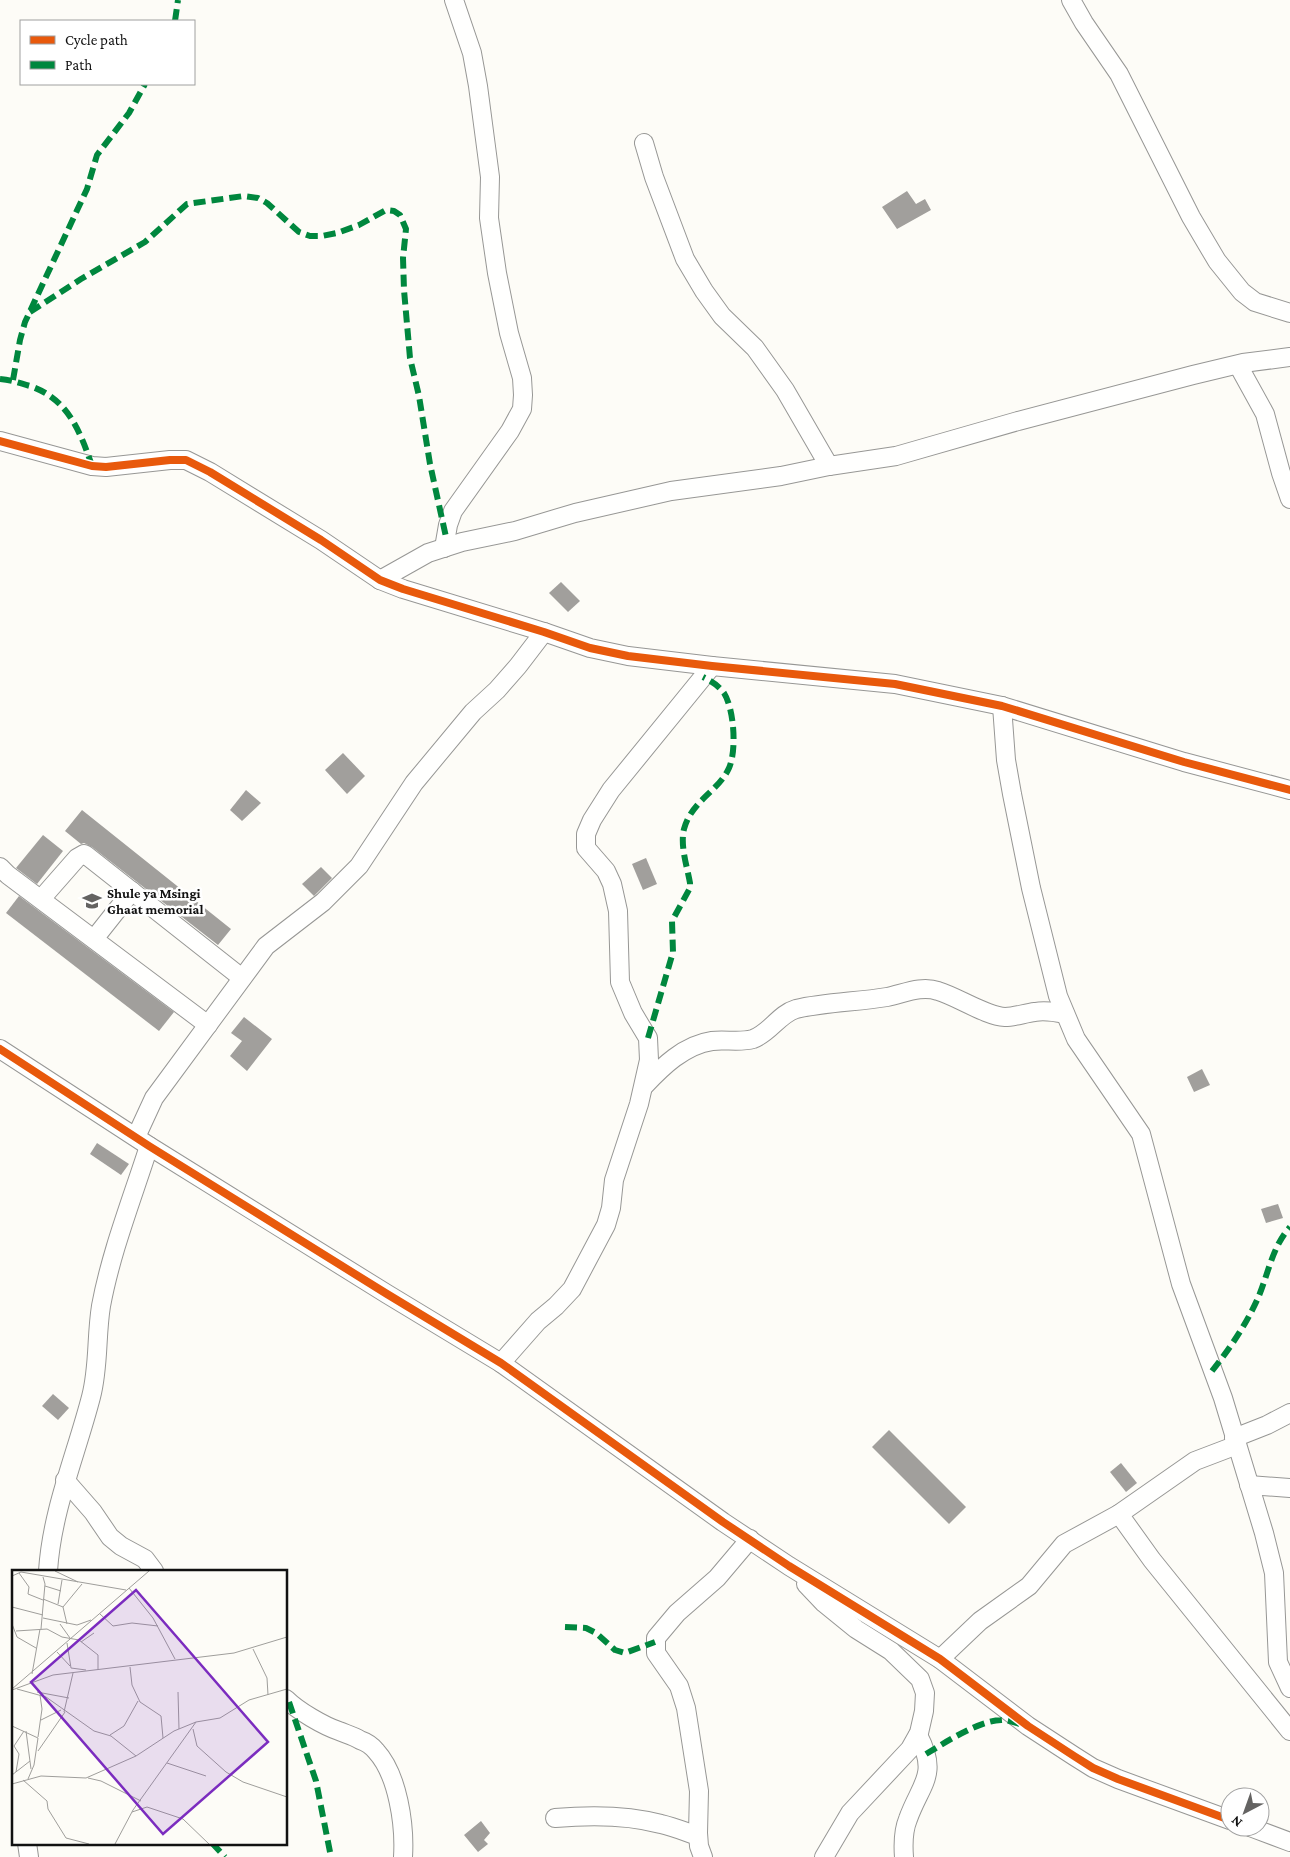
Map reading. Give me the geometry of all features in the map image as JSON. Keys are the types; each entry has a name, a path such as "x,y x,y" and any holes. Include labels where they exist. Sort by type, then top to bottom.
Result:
{"street":[{"path":"444,548 448,525 453,511 510,431 522,410 523,395 522,378 509,333 497,273 489,218 489,169 478,86 472,53 454,0"},
{"path":"1071,0 1118,74 1190,217 1217,261 1242,292 1255,302 1290,313"},
{"path":"644,142 654,177 686,259 704,291 722,316 755,348 776,377 829,466"},
{"path":"380,580 428,554 444,548 462,542 515,531 575,513 671,491 781,476 829,466 896,456 1037,416 1238,364 1290,357"},
{"path":"1238,364 1265,414 1281,474 1290,498"},
{"path":"0,441 92,466 106,467 186,460 210,472 321,540 380,580 590,648 628,656 712,666 894,684 1002,706 1184,762 1290,790"},
{"path":"48,1570 56,1518 65,1480 92,1396 101,1307 154,1098 266,946 323,902 359,866 414,783 473,712 497,690 518,666 544,632"},
{"path":"500,1363 538,1320 556,1306 572,1289 606,1226 611,1208 614,1180 644,1087 649,1060 649,1043 645,1032 633,1012 620,982 618,911 612,884 606,871 586,848 586,834 592,820 611,790 712,666"},
{"path":"1002,706 1006,760 1031,888 1058,996 1076,1039 1141,1134 1181,1284 1222,1398 1274,1573 1278,1662 1290,1688"},
{"path":"41,899 77,858 84,854 242,978"},
{"path":"0,867 8,875 208,1025"},
{"path":"94,940 132,892"},
{"path":"644,1087 663,1066 686,1050 711,1041 743,1041 754,1038 764,1033 785,1014 804,1008 887,997 926,989 938,990 971,1006 1005,1017 1036,1011 1065,1014"},
{"path":"0,1049 142,1142 500,1363 723,1522 789,1566 940,1658 1028,1726 1093,1768 1220,1816"},
{"path":"940,1658 980,1621 1029,1586 1064,1544 1119,1514 1195,1461 1290,1414"},
{"path":"65,1480 93,1512 110,1537 121,1546 145,1559 153,1570"},
{"path":"1249,1485 1290,1488"},
{"path":"1119,1514 1152,1560 1290,1731"},
{"path":"702,1857 698,1836 699,1791 686,1708 679,1686 656,1654 656,1638 677,1613 717,1578 750,1539"},
{"path":"789,1566 824,1603 856,1629 891,1651 920,1679 925,1693 924,1711 918,1735 910,1749 850,1813 824,1857"},
{"path":"288,1700 336,1731 359,1739 375,1749 384,1760 399,1805 403,1833 403,1857"},
{"path":"904,1857 903,1842 907,1820 922,1788 928,1765 924,1748 918,1735"},
{"path":"555,1818 586,1815 613,1817 659,1823 698,1836"},
{"path":"1270,1834 1290,1842"},
{"path":"27,1844 29,1857"}],"building":[{"path":"907,191 916,204 925,199 931,210 897,229 882,207"},
{"path":"561,582 580,601 568,612 549,593"},
{"path":"343,753 365,776 347,794 325,770"},
{"path":"246,790 261,803 242,821 230,810"},
{"path":"82,810 231,929 218,945 92,847 84,843 81,844 65,831"},
{"path":"43,835 63,851 37,884 16,868"},
{"path":"646,858 657,884 643,890 632,864"},
{"path":"321,867 332,878 314,896 302,884"},
{"path":"19,896 174,1012 159,1031 6,913"},
{"path":"244,1017 272,1039 247,1071 230,1056 242,1041 231,1033"},
{"path":"1202,1069 1210,1085 1194,1092 1187,1077"},
{"path":"97,1143 129,1164 121,1175 90,1154"},
{"path":"1278,1204 1283,1218 1266,1223 1261,1209"},
{"path":"53,1394 69,1408 58,1420 42,1406"},
{"path":"889,1430 966,1507 949,1524 872,1447"},
{"path":"1121,1463 1137,1483 1126,1492 1110,1472"},
{"path":"481,1821 490,1833 484,1840 488,1844 478,1852 464,1835"}],"marked path":[{"path":"175,20 178,0"},
{"path":"13,380 25,322 87,189 97,155 129,113 144,85"},
{"path":"30,312 81,279 145,242 187,204 244,196 258,198 267,203 299,232 310,236 337,233 359,225 386,210 394,211 400,215 406,229 403,258 410,358 446,537"},
{"path":"0,379 30,386 54,399 71,418 83,441 92,466"},
{"path":"648,1038 673,952 672,921 690,888 683,849 684,829 688,819 699,803 724,776 729,768 733,751 732,719 727,700 719,688 703,677"},
{"path":"1212,1371 1248,1318 1258,1298 1279,1243 1290,1227"},
{"path":"565,1627 586,1628 596,1633 615,1650 625,1653 655,1642"},
{"path":"289,1702 316,1781 331,1857"},
{"path":"926,1754 962,1733 982,1724 1003,1720 1020,1724"},
{"path":"213,1844 225,1857"}],"cycle path":[{"path":"0,441 92,466 106,467 186,460 210,472 321,540 380,580 590,648 628,656 712,666 895,684 1002,706 1184,762 1290,790"},
{"path":"0,1049 149,1146 501,1363 723,1522 789,1566 940,1659 1028,1726 1093,1768 1220,1816"}],"place":[{"name":"Shule ya Msingi Ghaat memorial","path":"92,901"}]}
